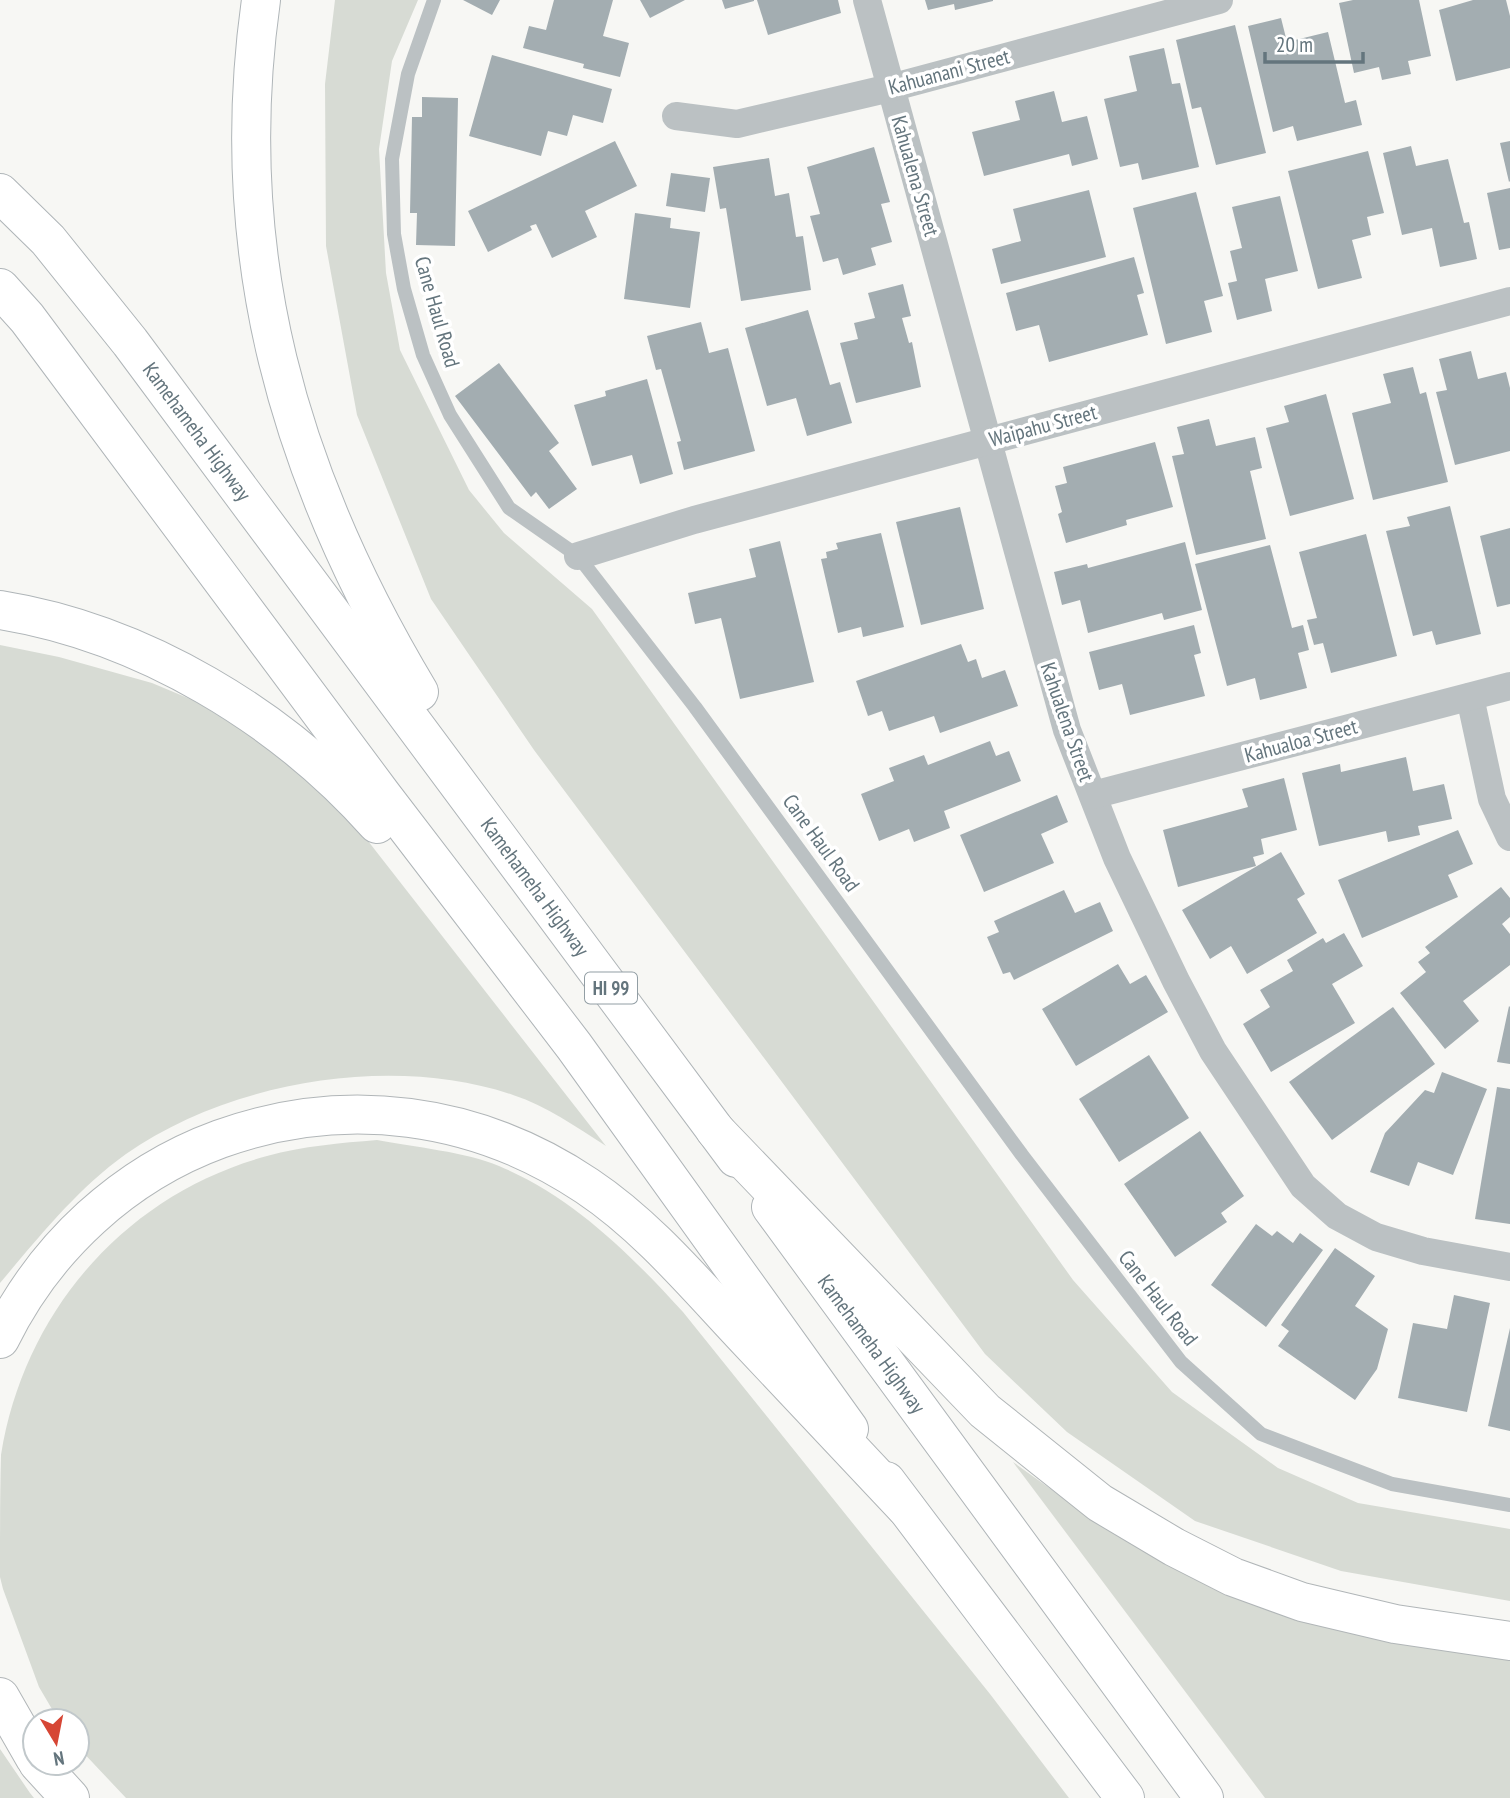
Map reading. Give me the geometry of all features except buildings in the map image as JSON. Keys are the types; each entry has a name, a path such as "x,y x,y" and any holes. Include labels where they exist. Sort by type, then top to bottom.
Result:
{"main road":[{"path":"261,0 250,121 251,197 262,297 282,383 311,475 343,551 390,644 531,880"},
{"name":"Kamehameha Highway","path":"0,192 48,240 114,321 531,880 1204,1798"},
{"path":"0,288 27,318 382,795 573,1046 906,1508 1125,1798"},
{"path":"0,610 75,629 189,676 242,706 289,739 329,773 359,804 573,1046"},
{"path":"0,1339 40,1272 76,1232 120,1191 193,1151 260,1125 313,1115 373,1113 435,1122 491,1137 540,1158 589,1187 631,1221 695,1284 906,1508"},
{"path":"715,1130 985,1411 1100,1503 1174,1547 1233,1577 1302,1602 1395,1624 1510,1641"},
{"path":"0,1697 21,1734"},
{"path":"50,1777 69,1798"}],"street":[{"name":"Kahualena Street","path":"867,0 1042,648 1067,730 1123,870 1213,1051 1303,1186 1338,1216 1376,1237 1423,1251 1510,1267"},
{"name":"Kahuanani Street","path":"676,116 737,124 890,88 1219,0"},
{"name":"Waipahu Street","path":"578,556 695,520 1277,361 1510,301"},
{"name":"Kahualoa Street","path":"1093,795 1510,686"},
{"path":"1470,696 1492,799 1510,837"}],"lane":[{"name":"Cane Haul Road","path":"434,0 408,74 392,159 394,234 404,289 423,355 450,415 509,508 578,556 695,707 1023,1155 1181,1362 1261,1434 1392,1485 1510,1505"}],"shaded area":[{"path":"335,0 418,0 392,61 379,149 386,273 400,350 469,490 504,533 592,609 1073,1280 1172,1392 1278,1468 1358,1503 1510,1529 1510,1601 1341,1571 1195,1521 1067,1432 985,1354 534,750 431,599 357,415 326,246 325,84"},
{"path":"0,645 59,657 152,683 195,701 272,749 354,823 606,1146 538,1105 513,1095 466,1083 417,1077 365,1076 263,1092 213,1108 168,1129 126,1154 75,1198 0,1283"},
{"path":"377,1140 456,1153 486,1161 552,1194 621,1248 683,1312 990,1694 1069,1798 126,1798 91,1761 91,1707 51,1707 39,1687 3,1589 0,1577 1,1455 13,1402 32,1353 58,1307 90,1266 127,1229 169,1198 216,1174 267,1156"},
{"path":"1013,1462 1083,1512 1510,1656 1510,1798 1265,1798"},
{"path":"0,1749 30,1793 34,1798 0,1798"}]}
